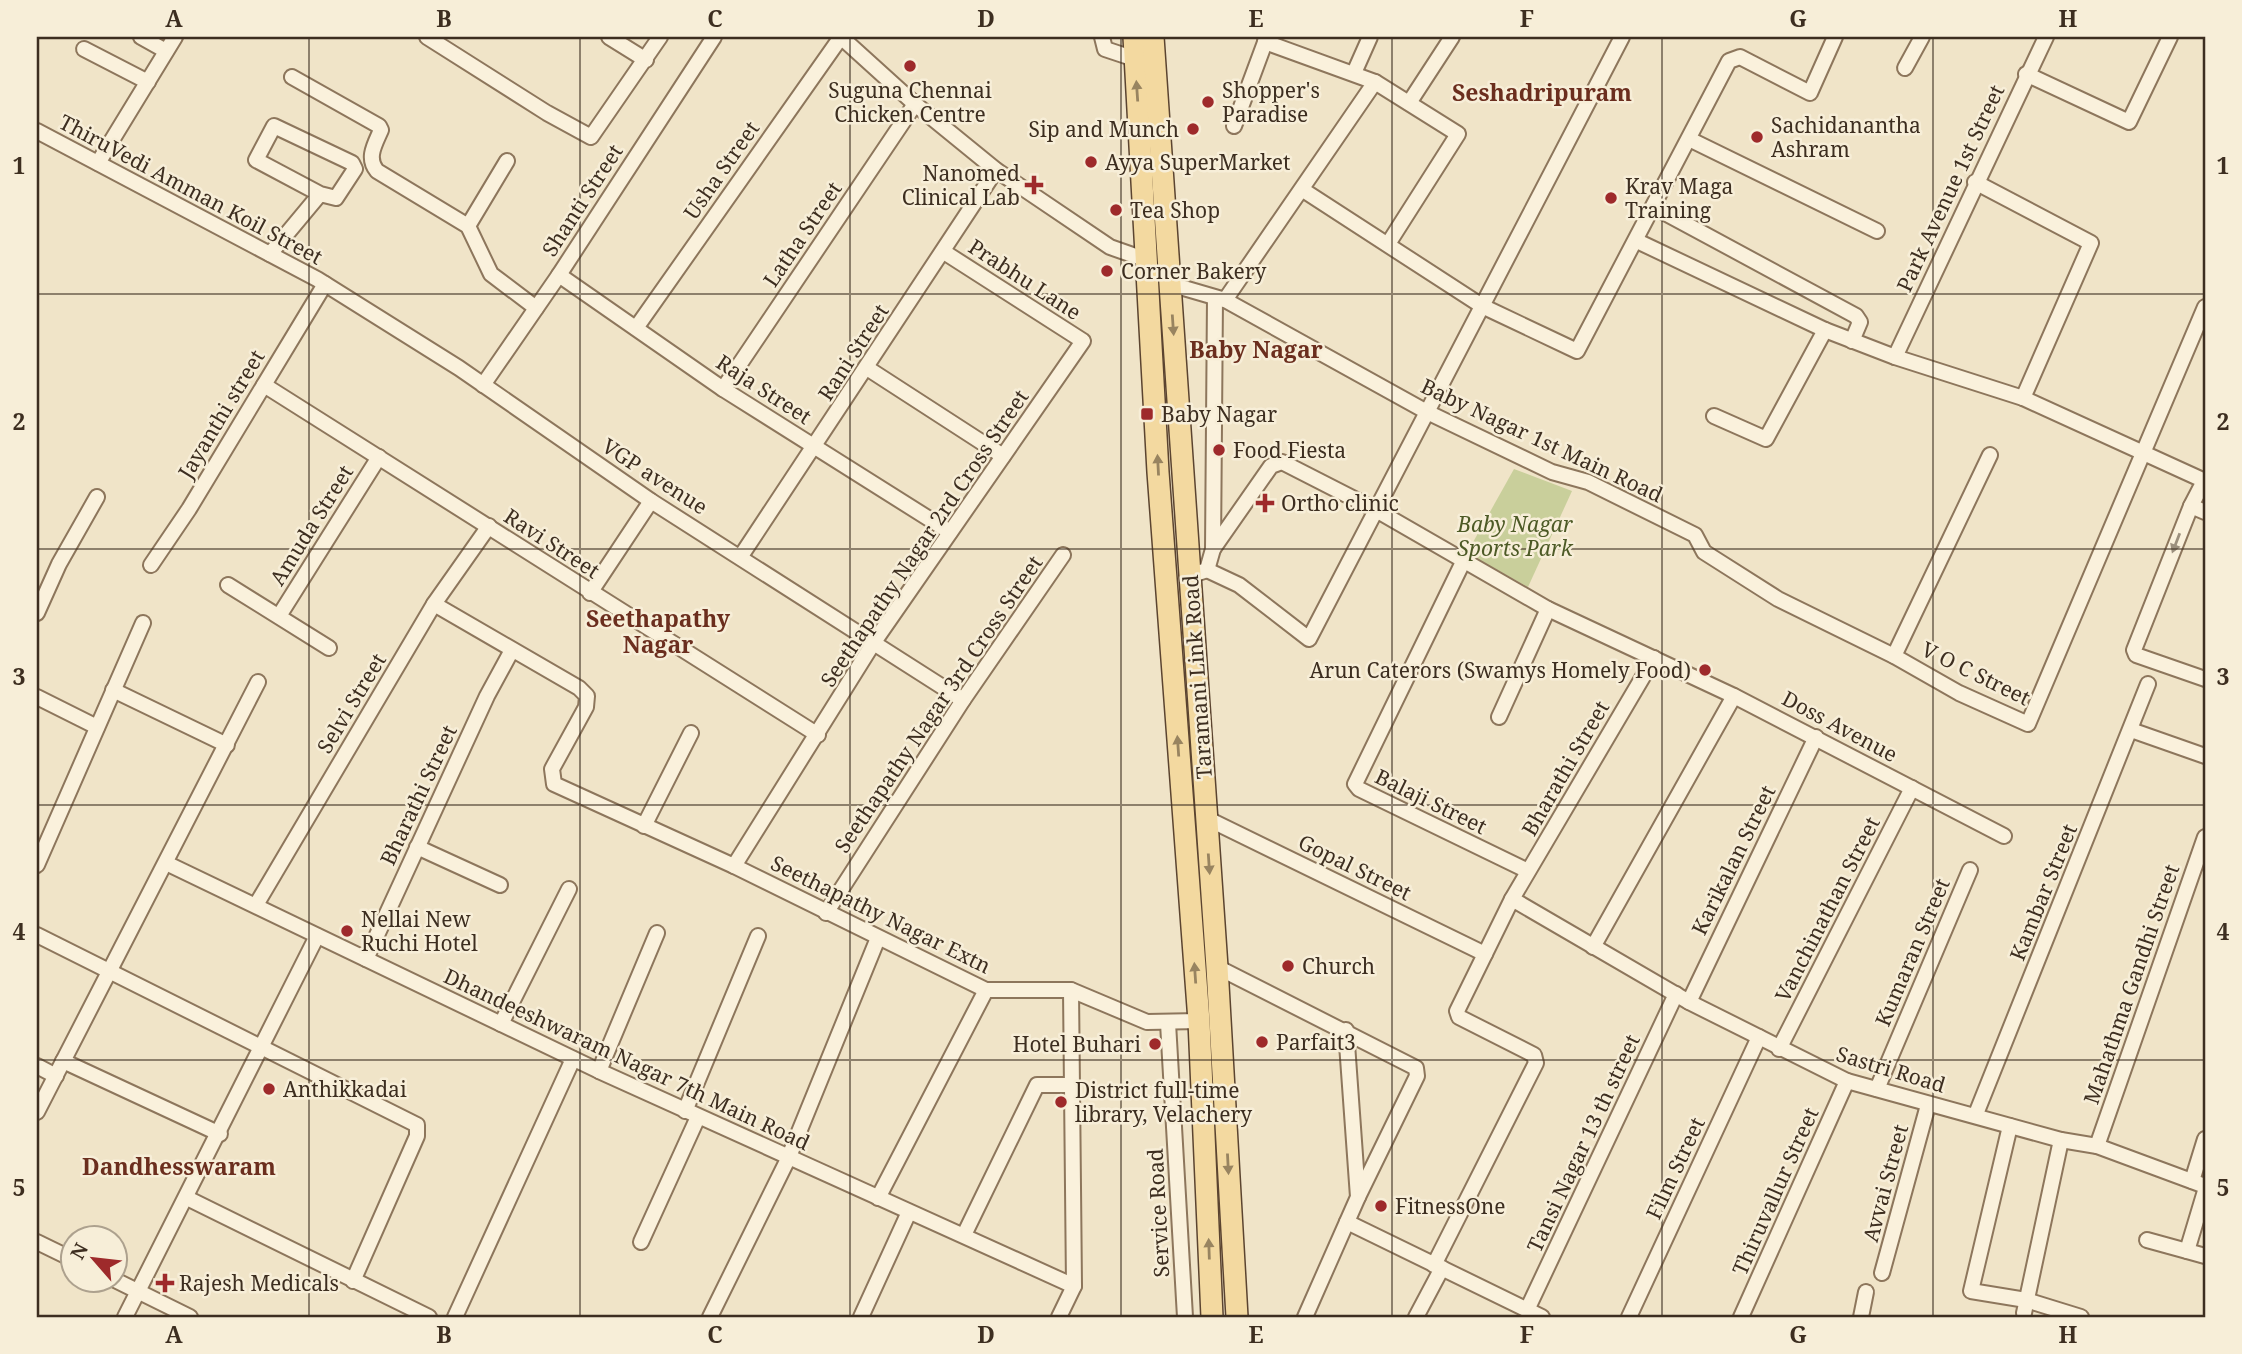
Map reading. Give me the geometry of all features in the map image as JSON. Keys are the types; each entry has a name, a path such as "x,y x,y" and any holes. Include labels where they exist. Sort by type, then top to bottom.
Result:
{"main road":[{"name":"Taramani Link Road","path":"1134,37 1163,533 1199,1021 1212,1317"},
{"name":"Taramani Link Road","path":"1153,37 1188,530 1198,573 1206,818 1237,1317"},
{"path":"1163,533 1188,530"}],"street":[{"path":"141,37 166,51"},
{"path":"98,163 175,37"},
{"path":"609,37 646,60"},
{"path":"434,39 587,136 594,135 660,37"},
{"name":"Shanti Street","path":"483,385 559,275 714,37"},
{"path":"841,37 858,42 915,104 996,170 1110,247 1147,260"},
{"name":"Usha Street","path":"636,328 841,37"},
{"path":"1102,37 1105,49 1135,59"},
{"path":"1354,73 1370,37"},
{"path":"1409,103 1452,37"},
{"path":"1375,82 1303,190 1220,299 1213,549 1198,573 1239,584 1309,639 1622,37"},
{"path":"1303,190 1482,306 1569,350 1577,351 1729,61 1740,57 1810,93 1835,37"},
{"path":"1905,68 1922,37"},
{"name":"Park Avenue 1st Street","path":"1895,357 1975,182 2046,37"},
{"path":"2026,74 2129,122 2170,37"},
{"path":"1234,126 1266,39 1375,82 1458,134 1388,244"},
{"path":"84,49 148,82"},
{"path":"292,77 379,126 381,130 372,153 372,165 377,171 468,226 491,274 536,308"},
{"name":"Latha Street","path":"723,389 915,104"},
{"path":"278,126 355,166 353,175 336,198 320,194 256,160 274,127 278,126"},
{"name":"ThiruVedi Amman Koil Street","path":"37,131 325,284"},
{"path":"1689,139 1877,231"},
{"path":"468,226 507,160"},
{"name":"Rani Street","path":"741,556 996,170"},
{"path":"1975,182 2091,243 2023,397"},
{"path":"270,254 320,194"},
{"path":"1654,207 1858,317 1860,322 1852,341"},
{"path":"1637,241 1825,330 1895,357 2023,397 2144,454 2203,477 2134,650 2136,655 2205,680"},
{"name":"Prabhu Lane","path":"944,252 1083,341"},
{"name":"Raja Street","path":"559,275 723,389 950,532"},
{"name":"Jayanthi street","path":"151,565 189,509 325,284"},
{"name":"VGP avenue","path":"325,284 483,385 651,501 963,700"},
{"name":"Baby Nagar 1st Main Road","path":"1170,284 1220,299 1427,412 1552,472 1588,482 1695,535"},
{"path":"2144,454 2205,307"},
{"path":"1714,416 1766,439 1825,330"},
{"name":"Seethapathy Nagar 2rd Cross Street","path":"734,866 874,642 1083,341"},
{"path":"867,368 1003,456"},
{"name":"Ravi Street","path":"264,385 818,735"},
{"path":"1894,656 1990,454"},
{"name":"V O C Street","path":"1695,535 1704,552 1778,599 1894,656 1959,693 2028,724 2144,454"},
{"name":"Amuda Street","path":"279,616 379,457"},
{"name":"Doss Avenue","path":"1213,549 1278,461 1376,510 1548,609 1734,696 2004,836"},
{"path":"37,613 59,564 97,497"},
{"path":"590,593 651,501"},
{"path":"2191,506 2205,512"},
{"name":"Selvi Street","path":"256,905 435,604 489,526"},
{"name":"Seethapathy Nagar 3rd Cross Street","path":"826,913 963,700 1063,555"},
{"name":"Balaji Street","path":"1463,562 1355,784 1359,789 1528,871"},
{"path":"228,585 329,648"},
{"path":"435,604 512,650"},
{"path":"1499,717 1548,609"},
{"path":"37,865 143,623"},
{"name":"Seethapathy Nagar Extn","path":"512,650 579,688 587,696 586,706 551,776 554,784 734,866 986,990 1071,990 1147,1022 1199,1021"},
{"name":"Bharathi Street","path":"366,959 487,696 512,650"},
{"name":"Bharathi Street","path":"1438,1266 1536,1063 1530,1052 1458,1015 1485,954 1528,871 1654,658"},
{"path":"37,1112 258,682"},
{"name":"Kambar Street","path":"1976,1114 2148,684"},
{"path":"113,690 227,745"},
{"path":"1593,947 1734,696"},
{"path":"37,697 97,727"},
{"path":"2131,730 2205,756"},
{"path":"644,826 691,733"},
{"name":"Karikalan Street","path":"1682,998 1816,737"},
{"name":"Vanchinathan Street","path":"1780,1049 1912,788"},
{"name":"Gopal Street","path":"1206,818 1485,954"},
{"name":"Mahathma Gandhi Street","path":"2097,1146 2205,837"},
{"path":"417,847 500,885"},
{"name":"Dhandeeshwaram Nagar 7th Main Road","path":"166,863 573,1059 788,1159 1074,1286"},
{"name":"Kumaran Street","path":"1877,1089 1970,870"},
{"path":"502,1024 569,890"},
{"name":"Sastri Road","path":"1513,899 1682,998 1847,1081 1928,1105 1976,1114 2061,1140 2097,1146 2201,1186"},
{"path":"599,1071 657,933"},
{"path":"37,935 414,1122 418,1128 354,1281"},
{"path":"125,1317 220,1134 317,936"},
{"path":"641,1242 758,936"},
{"path":"715,1316 788,1159 878,938"},
{"path":"1217,967 1346,1030 1418,1070 1357,1196 1305,1317"},
{"path":"878,1198 986,990"},
{"path":"1059,1317 1074,1286 1071,990"},
{"name":"Tansi Nagar 13 th street","path":"1527,1310 1682,998"},
{"name":"Service Road","path":"1168,1023 1185,1317"},
{"path":"1346,1030 1357,1196"},
{"name":"Film Street","path":"1629,1317 1759,1037"},
{"path":"456,1317 573,1059"},
{"path":"63,1061 220,1134"},
{"path":"37,1066 55,1076"},
{"name":"Thiruvallur Street","path":"1741,1317 1847,1081"},
{"path":"964,1235 1037,1085 1070,1085"},
{"name":"Avvai Street","path":"1882,1273 1928,1105"},
{"path":"2010,1126 1971,1291 2025,1307 2081,1317"},
{"path":"2187,1251 2201,1186 2205,1139"},
{"path":"2025,1307 2061,1140"},
{"path":"187,1198 429,1317"},
{"path":"860,1317 909,1212"},
{"path":"1347,1222 1542,1317"},
{"path":"2147,1240 2205,1256"},
{"path":"37,1242 60,1253"},
{"path":"1416,1317 1438,1266"},
{"path":"130,1288 190,1317"},
{"path":"1861,1317 1866,1292"}],"green space":[{"name":"Baby Nagar Sports Park","path":"1514,469 1572,491 1528,587 1467,553"}],"place":[{"name":"Suguna Chennai Chicken Centre","path":"910,66"},
{"name":"Shopper's Paradise","path":"1208,102"},
{"name":"Sip and Munch","path":"1193,129"},
{"name":"Sachidanantha Ashram","path":"1757,137"},
{"name":"Ayya SuperMarket","path":"1091,162"},
{"name":"Nanomed Clinical Lab","path":"1034,185"},
{"name":"Krav Maga Training","path":"1611,198"},
{"name":"Tea Shop","path":"1116,210"},
{"name":"Corner Bakery","path":"1107,271"},
{"name":"Baby Nagar","path":"1147,414"},
{"name":"Food Fiesta","path":"1219,450"},
{"name":"Ortho clinic","path":"1265,503"},
{"name":"Arun Caterors (Swamys Homely Food)","path":"1705,670"},
{"name":"Nellai New Ruchi Hotel","path":"347,931"},
{"name":"Church","path":"1288,966"},
{"name":"Parfait3","path":"1262,1042"},
{"name":"Hotel Buhari","path":"1155,1044"},
{"name":"Anthikkadai","path":"269,1089"},
{"name":"District full-time library, Velachery","path":"1061,1102"},
{"name":"FitnessOne","path":"1381,1206"},
{"name":"Rajesh Medicals","path":"165,1283"}],"district":[{"name":"Seshadripuram","path":"1542,92"},
{"name":"Baby Nagar","path":"1256,349"},
{"name":"Seethapathy Nagar","path":"658,631"},
{"name":"Dandhesswaram","path":"179,1166"}]}
